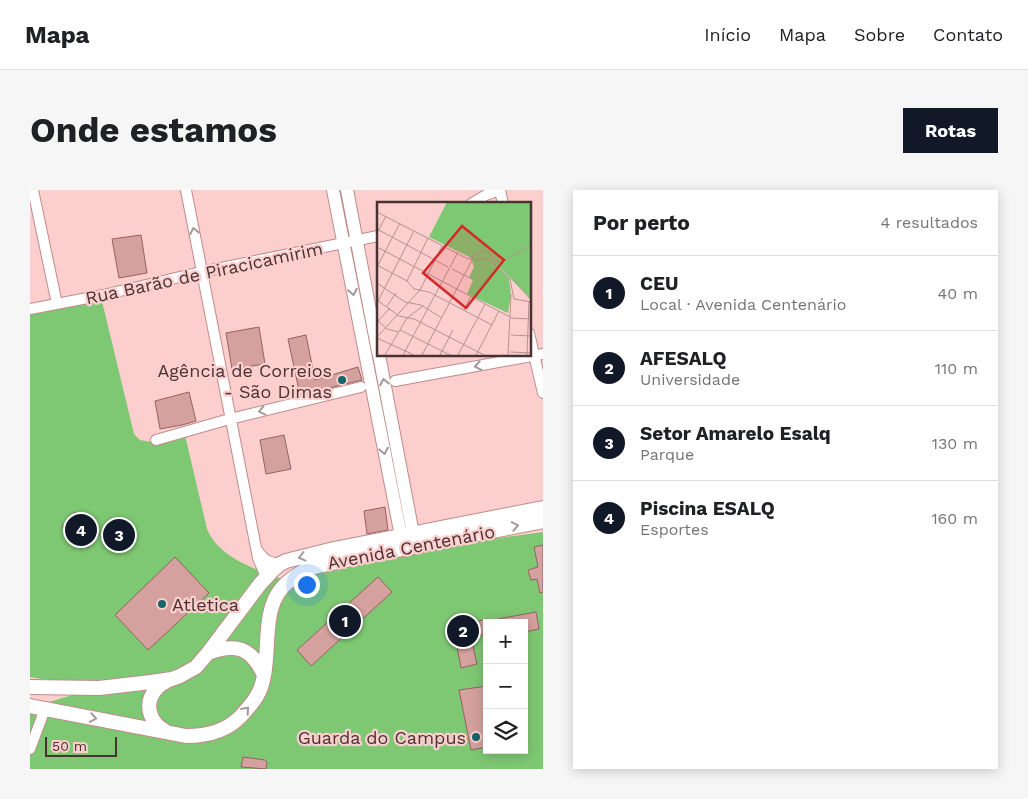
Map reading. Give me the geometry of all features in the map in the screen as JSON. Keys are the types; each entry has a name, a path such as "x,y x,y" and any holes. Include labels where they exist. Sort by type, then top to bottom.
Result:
{"highway":[{"name":"Avenida Centenário","path":"264,676 271,612 277,596 281,589 305,570 410,538 543,508"},
{"name":"Avenida Centenário","path":"410,538 543,521"},
{"path":"169,733 161,729 153,720 149,709 151,695 166,681 196,667 266,577 280,564 301,557 410,538"},
{"path":"30,706 186,736 200,736 214,732 229,726 238,719 260,691 264,676 255,658 243,650 224,648 208,653"},
{"path":"30,687 98,688 172,679"},
{"path":"45,709 49,701 68,688"}],"main road":[{"path":"333,190 410,538"},
{"path":"347,190 377,348"},
{"path":"379,356 410,538"}],"street":[{"path":"33,190 57,304"},
{"path":"186,190 260,566 266,577"},
{"path":"474,202 500,190"},
{"name":"Rua Barão de Piracicamirim","path":"30,309 377,236"},
{"path":"530,335 538,355 543,393"},
{"path":"395,381 538,355"},
{"path":"156,440 231,419 361,387"},
{"path":"257,549 263,559 280,564"},
{"path":"30,749 45,709"}],"green space":[{"path":"102,301 134,434 140,440 151,442 185,435 207,529 213,539 230,556 253,568 287,581 294,576 430,547 543,532 543,769 30,769 30,707 46,709 49,702 96,688 30,677 30,312 64,305"}],"shaded area":[{"path":"75,512 100,534 88,548 62,527"}],"building":[{"path":"141,235 147,273 119,278 112,239"},
{"path":"259,327 265,364 232,369 226,333"},
{"path":"306,335 315,380 358,367 362,380 300,395 288,339"},
{"path":"189,392 196,421 160,429 155,401"},
{"path":"284,435 291,469 266,474 260,440"},
{"path":"385,507 388,530 367,534 364,511"},
{"path":"543,545 543,592 540,593 537,579 531,580 528,570 538,567 534,547"},
{"name":"Atletica","path":"175,557 209,593 148,650 115,615"},
{"path":"378,577 392,592 311,666 297,650"},
{"path":"536,612 539,629 528,631 528,619 498,619"},
{"path":"483,620 483,635 471,637 477,664 461,668 456,641 453,642 450,628"},
{"path":"483,687 483,748 471,750 459,690"},
{"path":"243,757 265,760 267,762 266,769 241,767"}],"place":[{"name":"Agência de Correios - São Dimas","path":"342,380"},
{"name":"Piscina ESALQ","path":"81,530"},
{"name":"Setor Amarelo Esalq","path":"119,535"},
{"name":"Atletica","path":"162,604"},
{"name":"CEU","path":"345,621"},
{"name":"AFESALQ","path":"463,631"},
{"name":"Guarda do Campus","path":"476,737"}]}
